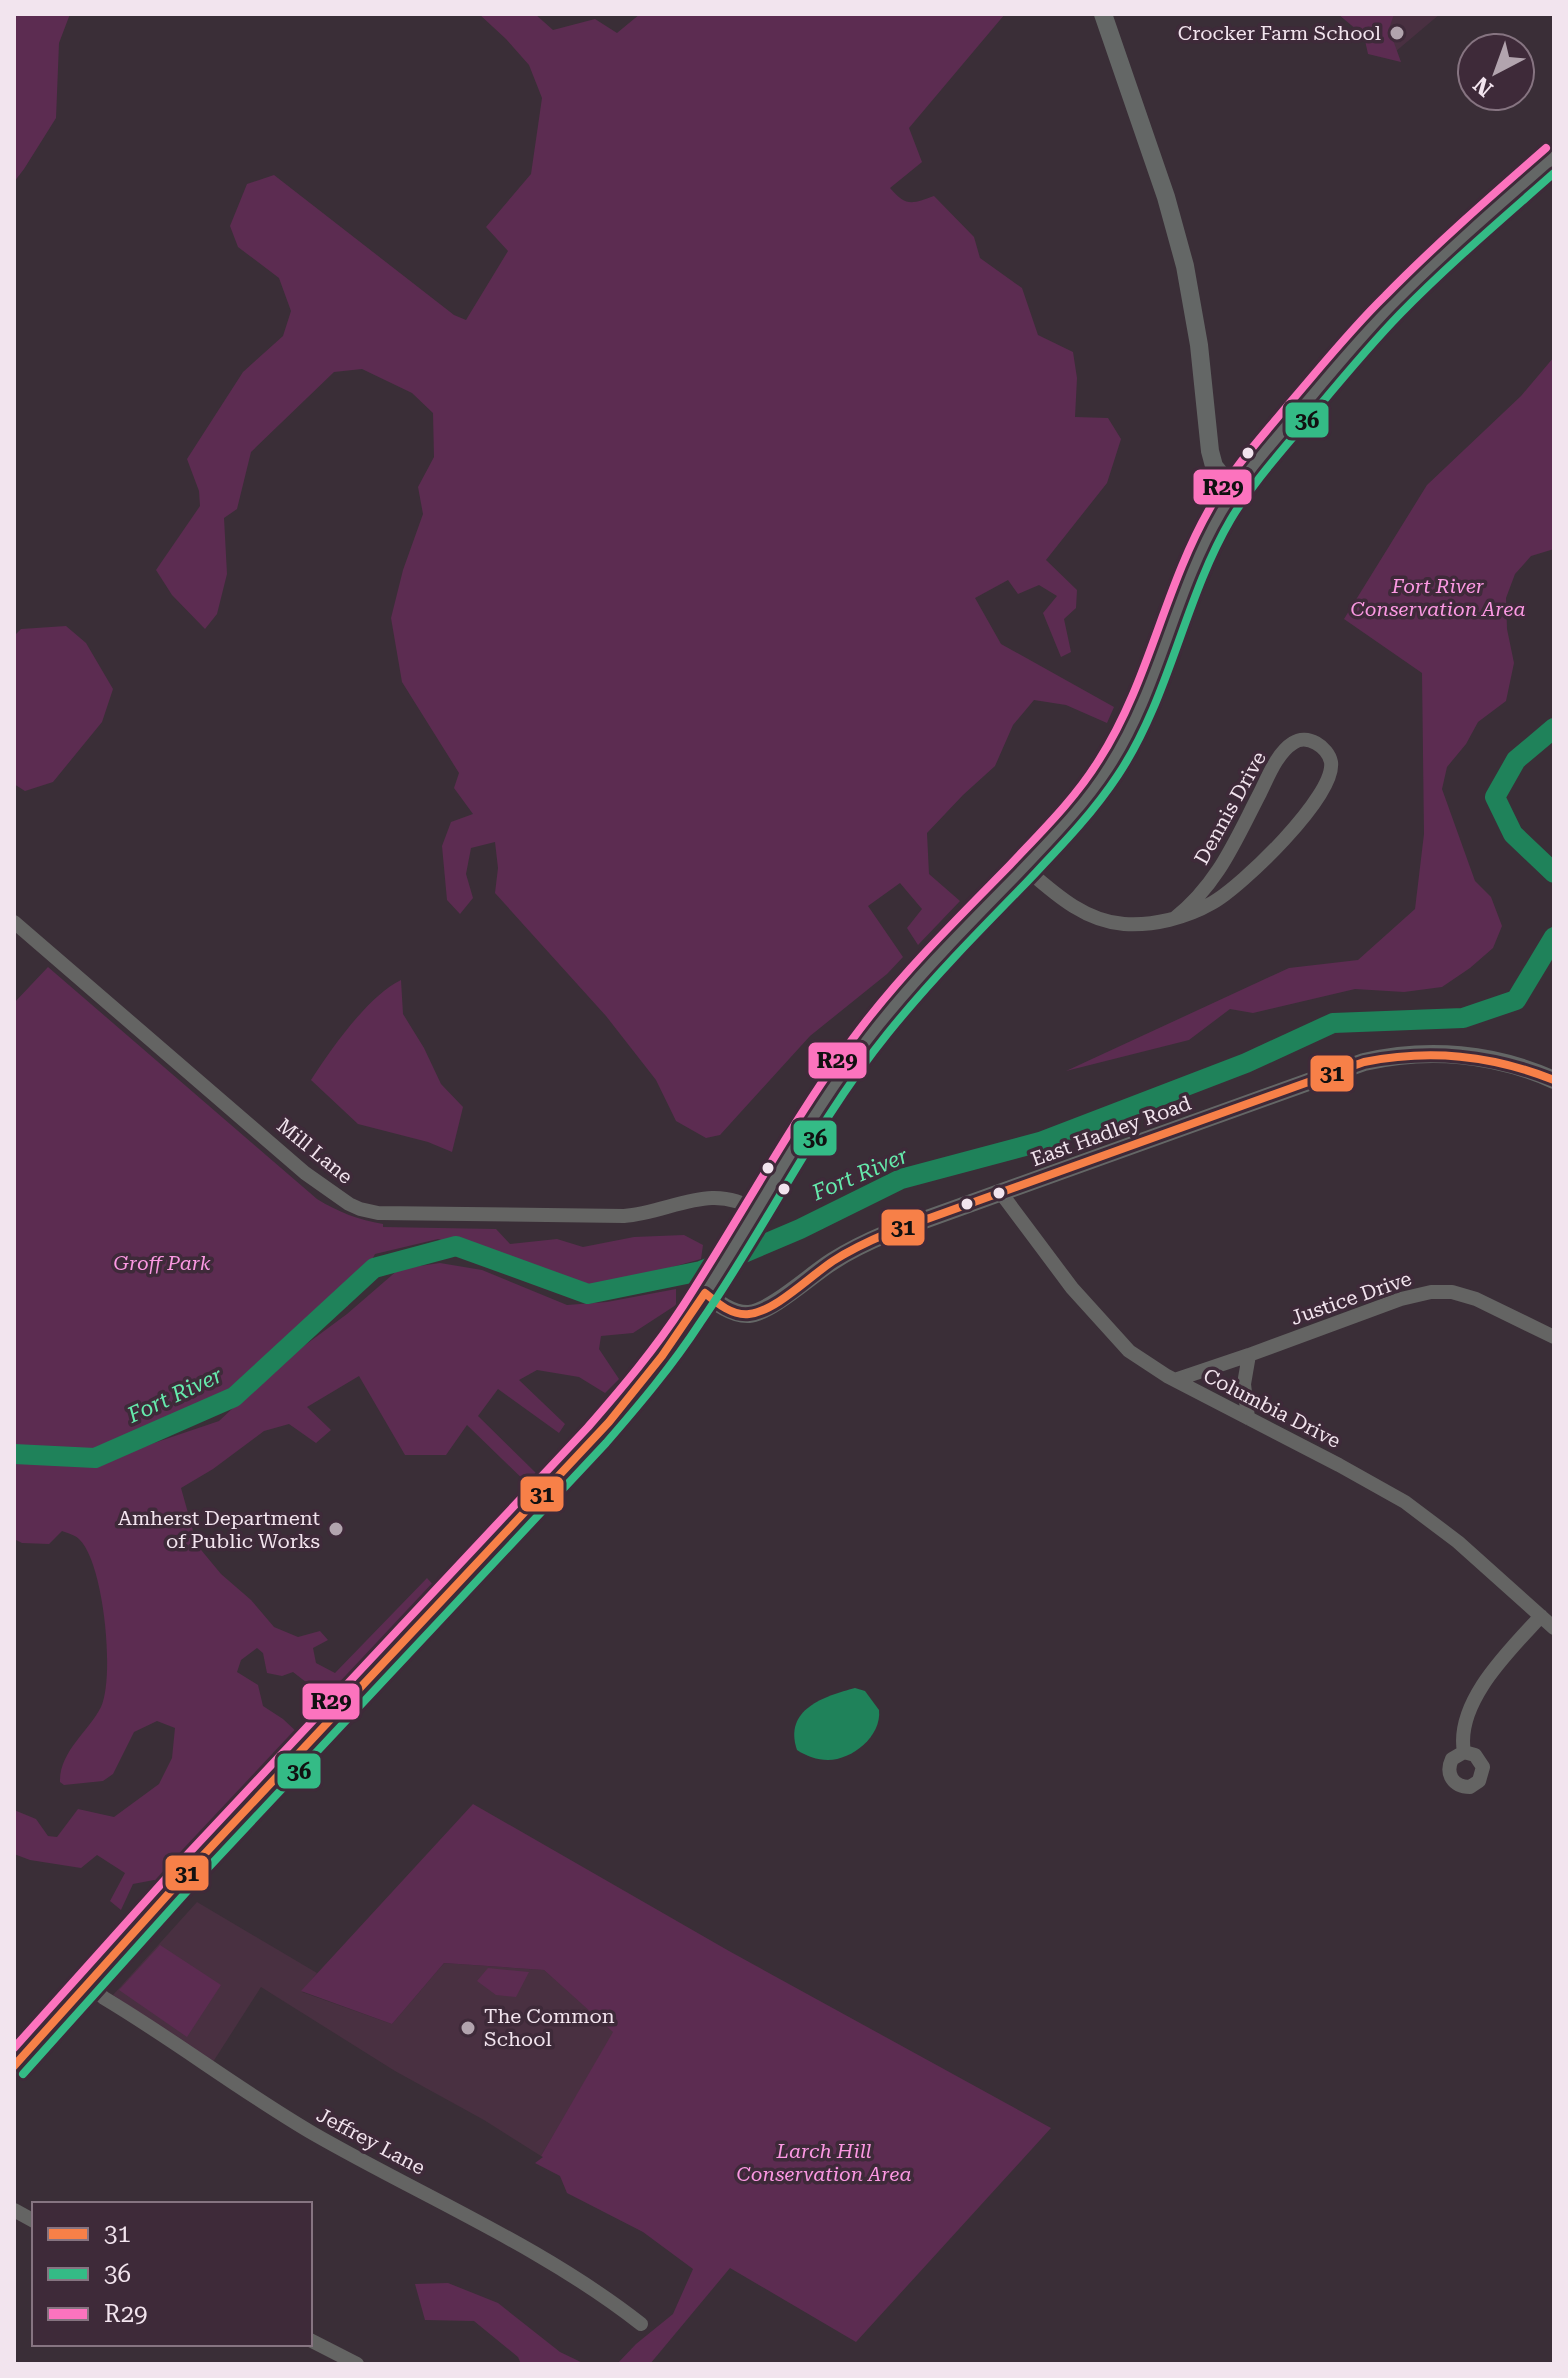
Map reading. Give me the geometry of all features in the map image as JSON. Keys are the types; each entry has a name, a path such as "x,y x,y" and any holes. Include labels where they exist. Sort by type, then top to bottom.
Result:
{"main road":[{"path":"1103,14 1166,197 1185,266 1199,345 1214,466 1234,491"},
{"path":"14,2066 298,1752 609,1422 662,1356 841,1077 887,1014 927,968 1025,868 1088,796 1123,744 1194,566 1234,491 1285,427 1392,305 1457,242 1554,157"},
{"name":"East Hadley Road","path":"709,1286 730,1309 753,1313 780,1299 832,1261 873,1239 1202,1122 1340,1069 1376,1059 1417,1054 1469,1056 1507,1062 1554,1080"}],"street":[{"name":"Dennis Drive","path":"1025,868 1063,900 1103,921 1140,924 1175,918 1202,908 1223,896 1263,862 1321,791 1330,773 1330,759 1322,748 1303,739 1288,747 1271,772 1212,882 1175,918"},
{"name":"Mill Lane","path":"14,922 305,1173 360,1209 399,1215 624,1216 721,1196 756,1211"},
{"name":"Columbia Drive","path":"1001,1193 1072,1288 1135,1356 1417,1510 1458,1542 1554,1628"},
{"name":"Justice Drive","path":"1175,1380 1401,1299 1431,1292 1452,1292 1476,1299 1554,1337"},
{"path":"1248,1418 1244,1384 1249,1355"},
{"path":"1464,1752 1463,1730 1472,1704 1504,1657 1541,1616"},
{"name":"Jeffrey Lane","path":"88,1984 104,1998 300,2125 560,2269 641,2324"},
{"path":"14,2210 32,2220"},
{"path":"312,2341 357,2364"}],"shaded area":[{"name":"Crocker Farm School","path":"1359,14 1440,14 1395,52"},
{"path":"855,1688 865,1691 879,1710 876,1729 864,1745 847,1756 828,1760 797,1750 794,1736 801,1714 820,1700"},
{"name":"The Common School","path":"197,1902 317,1973 302,1992 392,2024 444,1963 544,1970 614,2032 541,2156 484,2120 395,2071 261,1987 213,2062 113,1995"}],"green space":[{"path":"14,14 70,14 59,43 56,118 14,182"},
{"path":"479,14 535,14 553,30 595,19 617,33 640,14 1005,14 909,128 922,162 890,188 910,202 934,196 974,237 980,258 1022,288 1038,335 1073,352 1077,378 1075,417 1108,418 1121,439 1107,483 1046,560 1077,590 1076,608 1064,619 1071,652 1061,657 1043,613 1057,596 1039,585 1018,594 1008,580 975,598 1001,644 1114,707 1107,723 1066,705 1034,700 1013,725 995,766 927,833 929,874 960,901 918,945 907,928 922,909 900,883 868,906 903,957 887,974 810,1036 720,1135 706,1138 676,1121 656,1080 606,1016 495,893 498,868 495,842 471,848 466,874 473,898 460,914 447,900 442,846 451,822 473,814 454,788 459,773 402,682 391,618 403,570 423,514 418,487 434,457 433,413 412,393 362,369 334,372 251,452 237,509 224,518 227,574 217,614 205,629 172,595 156,570 200,506 199,491 187,459 243,372 283,336 291,311 279,278 238,247 230,226 247,184 274,175 454,315 466,320 508,251 486,227 531,174 542,98 529,65"},
{"path":"1338,14 1394,14 1389,29 1401,62 1368,54 1364,36"},
{"name":"Fort River Conservation Area","path":"1554,357 1554,549 1531,556 1515,574 1506,598 1507,629 1514,663 1506,701 1478,722 1466,744 1447,767 1442,789 1475,881 1491,897 1502,926 1493,948 1442,987 1404,992 1355,989 1253,1013 1230,1009 1189,1040 1066,1071 1289,968 1358,960 1415,909 1424,834 1422,673 1344,619 1427,485 1521,396"},
{"path":"66,626 86,643 113,689 102,722 53,782 25,791 14,784 14,636 21,629"},
{"name":"Groff Park","path":"48,967 317,1199 341,1212 383,1224 383,1227 496,1229 510,1244 557,1239 583,1247 634,1237 684,1235 703,1245 701,1259 589,1290 514,1262 438,1239 375,1254 347,1307 342,1301 218,1411 119,1452 98,1457 101,1461 219,1421 285,1360 347,1314 399,1269 440,1263 482,1270 567,1305 607,1302 676,1289 676,1305 633,1333 601,1336 599,1349 619,1379 605,1393 579,1377 537,1370 519,1380 565,1424 559,1433 498,1389 478,1416 539,1476 531,1487 467,1425 446,1455 405,1455 359,1376 307,1407 331,1430 316,1443 289,1424 264,1431 213,1469 181,1488 197,1545 221,1574 251,1600 274,1627 298,1637 320,1631 328,1640 313,1648 316,1663 335,1673 427,1578 436,1588 329,1700 293,1672 282,1676 267,1673 263,1653 257,1648 241,1660 237,1672 258,1685 263,1706 300,1735 230,1810 167,1887 154,1880 133,1884 121,1910 110,1901 125,1873 97,1855 81,1868 30,1860 14,1854 14,1810 36,1819 48,1836 57,1837 78,1809 114,1817 159,1784 172,1758 175,1728 157,1721 134,1732 113,1774 103,1781 64,1785 60,1782 69,1751 96,1716 105,1692 107,1647 101,1594 88,1552 77,1538 62,1531 49,1544 22,1543 14,1539 14,1003"},
{"path":"401,980 403,1014 441,1084 463,1107 452,1152 428,1142 358,1124 311,1080 363,1010"},
{"name":"Larch Hill Conservation Area","path":"473,1804 729,1951 1051,2128 856,2342 730,2268 650,2364 617,2364 673,2314 693,2269 643,2232 567,2193 560,2176 535,2163 543,2157 613,2032 544,1970 444,1963 392,2024 301,1991"},
{"path":"160,1945 221,1985 187,2037 119,1990"},
{"path":"488,1968 529,1972 516,1997 496,1995 477,1981"},
{"path":"448,2283 498,2303 560,2352 585,2364 521,2364 518,2357 474,2321 425,2320 415,2284"}],"waterway":[{"name":"Fort River","path":"1554,728 1516,760 1495,797 1513,834 1554,873"},
{"name":"Fort River","path":"14,1454 95,1458 234,1397 374,1268 456,1246 588,1294 701,1271 800,1229 901,1179 1040,1142 1246,1063 1333,1023 1463,1018 1516,1000 1554,937"}],"transit line":[{"name":"R29","path":"14,2048 188,1854 588,1427 638,1368 683,1306 818,1088 867,1020 919,960 1057,815 1090,774 1131,699 1194,539 1218,494 1237,467 1372,309 1444,239 1546,148"},
{"name":"36","path":"23,2074 206,1870 606,1443 655,1385 724,1287 814,1139 862,1067 937,976 1097,805 1118,775 1151,713 1215,550 1231,519 1257,481 1400,314 1554,173"},
{"name":"31","path":"705,1293 737,1313 759,1311 781,1300 839,1257 888,1233 1364,1062 1413,1056 1460,1057 1507,1065 1554,1080"},
{"name":"31","path":"14,2066 197,1862 609,1422 662,1356 705,1293"}],"place":[{"name":"Crocker Farm School","path":"1397,33"},
{"name":"Amherst Department of Public Works","path":"336,1529"},
{"name":"The Common School","path":"468,2028"}]}
